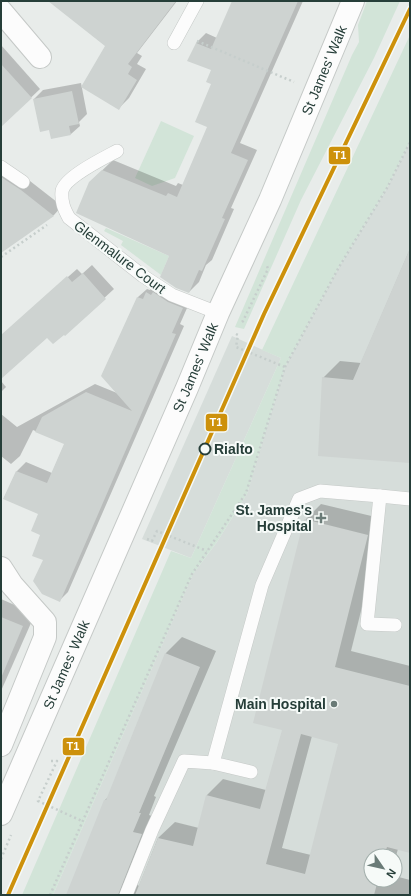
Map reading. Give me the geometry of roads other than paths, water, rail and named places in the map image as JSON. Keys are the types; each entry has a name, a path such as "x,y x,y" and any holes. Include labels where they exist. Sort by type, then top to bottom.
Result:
{"street":[{"name":"St James' Walk","path":"1,814 216,318 270,200 353,1"},
{"path":"1,11 40,57"},
{"path":"1,568 12,585 45,622 45,637 1,745"},
{"path":"1,760 23,762"}],"lane":[{"path":"174,43 197,1"},
{"name":"Glenmalure Court","path":"117,151 92,164 68,181 62,190 62,206 69,218 143,276 172,295 216,318"},
{"path":"1,167 23,182"},
{"path":"213,763 262,585 299,499 320,491 410,499"},
{"path":"380,496 367,624 395,625"},
{"path":"126,895 152,830 184,761 213,763 251,772"}],"place":[{"name":"Rialto","path":"205,449"},
{"name":"St. James's Hospital","path":"321,518"},
{"name":"Main Hospital","path":"334,704"}]}
